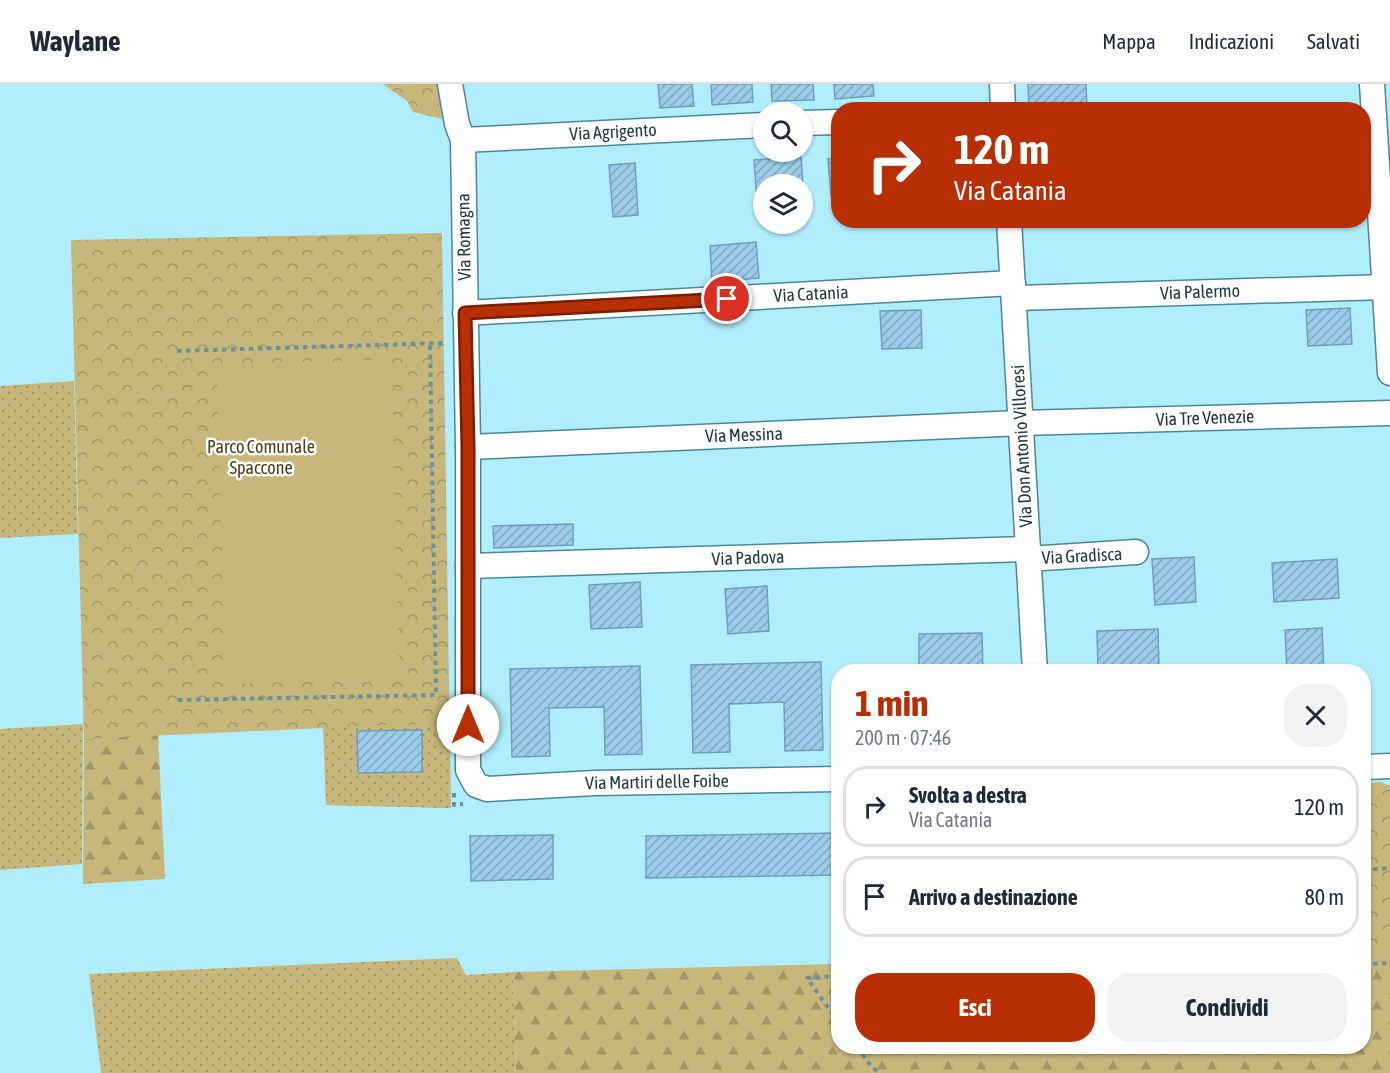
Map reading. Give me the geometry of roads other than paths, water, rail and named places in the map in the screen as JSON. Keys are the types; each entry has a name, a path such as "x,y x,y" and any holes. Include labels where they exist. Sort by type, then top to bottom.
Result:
{"street":[{"name":"Via Romagna","path":"450,84 457,124 463,140 468,447 468,770 476,785"},
{"path":"1002,84 1003,102"},
{"path":"1372,84 1390,373"},
{"path":"813,123 831,122"},
{"name":"Via Agrigento","path":"463,140 753,126"},
{"name":"Via Don Antonio Villoresi","path":"1010,228 1035,664"},
{"name":"Via Palermo","path":"1014,290 1385,287"},
{"name":"Via Catania","path":"465,313 1014,290"},
{"name":"Via Tre Venezie","path":"1021,423 1390,413"},
{"name":"Via Messina","path":"468,447 1021,423"},
{"name":"Via Gradisca","path":"1028,554 1136,552"},
{"name":"Via Padova","path":"468,566 1028,554"},
{"path":"1371,767 1390,766"},
{"name":"Via Martiri delle Foibe","path":"476,785 487,789 595,783 831,779"}],"park label":[{"name":"Parco Comunale Spaccone","path":"261,457"}]}
